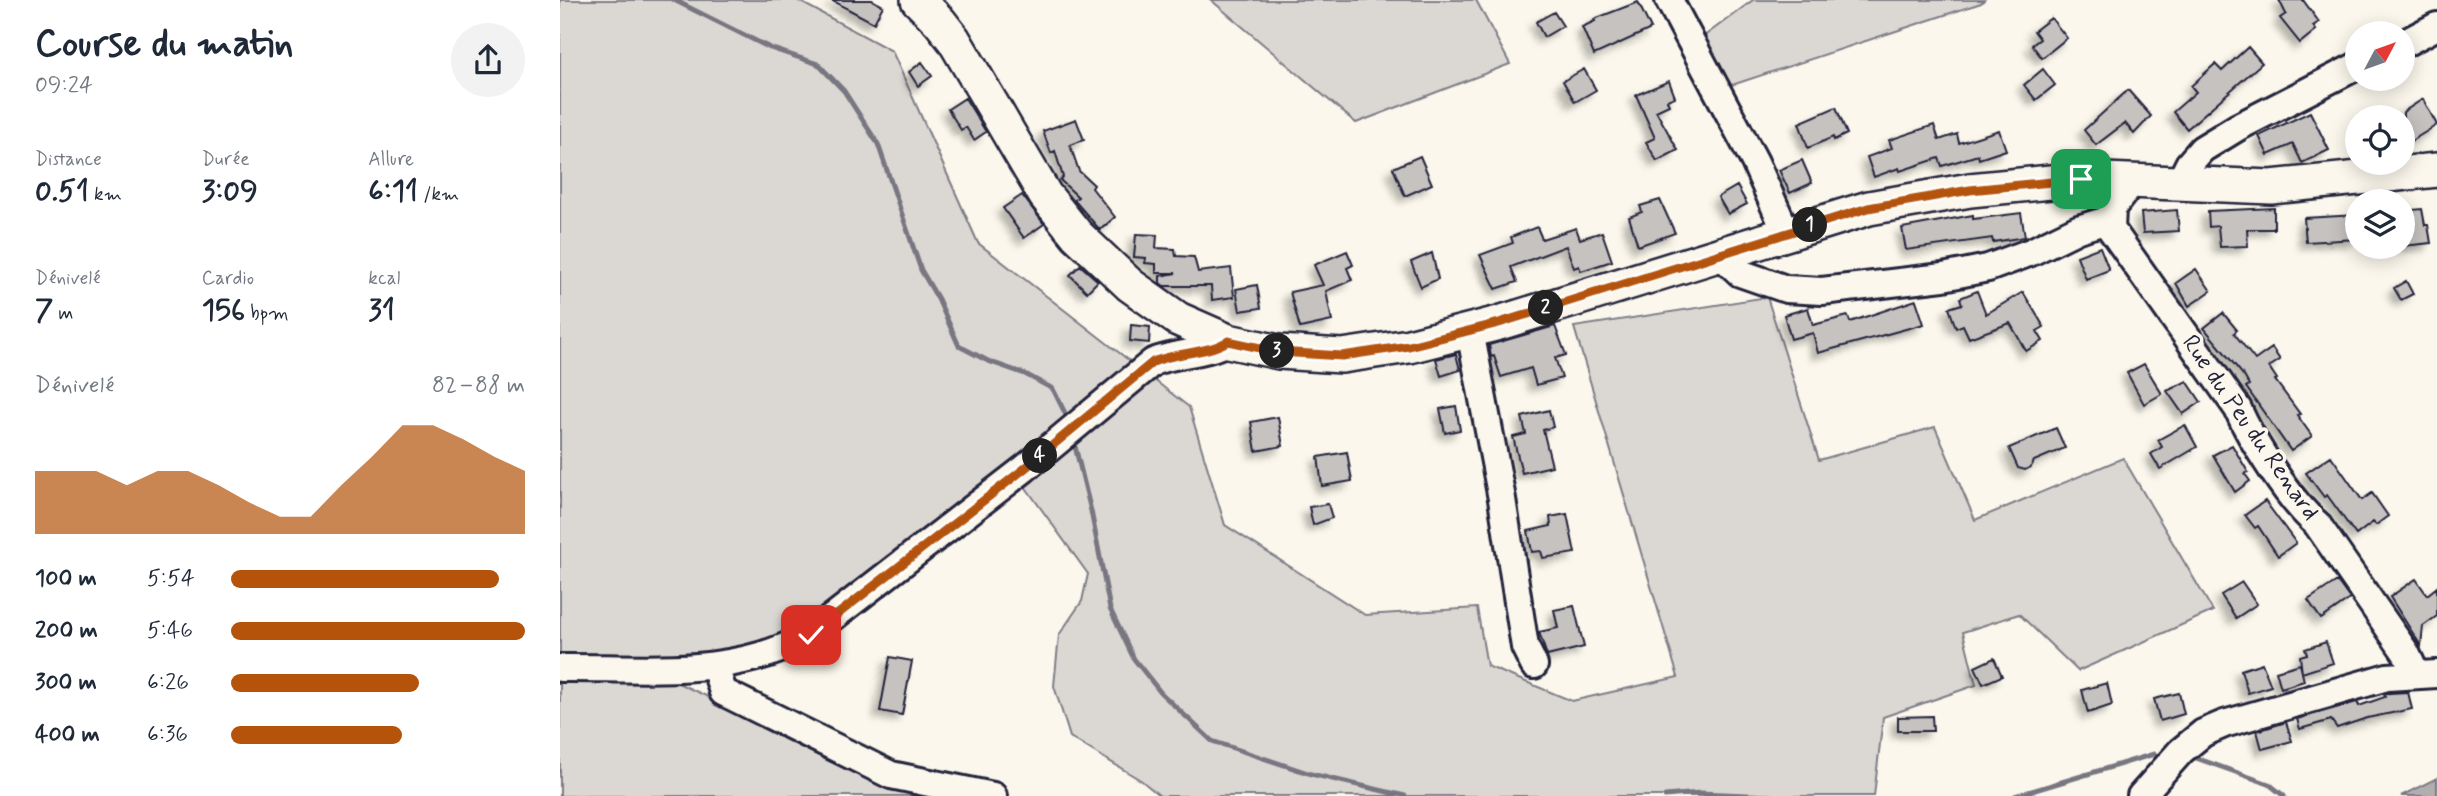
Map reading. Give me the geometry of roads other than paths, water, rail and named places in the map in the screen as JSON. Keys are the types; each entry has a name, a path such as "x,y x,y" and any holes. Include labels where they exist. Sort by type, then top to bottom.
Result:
{"main road":[{"path":"918,0 954,40 1045,195 1077,235 1130,285 1178,318 1228,341 1279,352 1342,356 1409,346 1470,331 1868,208 1970,190 2081,179 2271,187 2437,170"}],"street":[{"path":"1669,0 1755,163 1786,232"},
{"path":"2415,38 2437,26"},
{"path":"2179,184 2189,164 2202,149 2238,127 2345,72"},
{"path":"1718,253 1740,273 1786,289 1822,291 1943,277 1988,268 2031,252 2078,229 2111,219 2112,208 2132,181"},
{"name":"Rue du Peu du Renard","path":"2111,219 2111,229 2238,409 2246,429 2303,513 2317,524 2406,653 2427,674"},
{"path":"1470,331 1502,499 1525,647 1534,665"},
{"path":"560,668 715,666 768,655 811,635 1024,469 1153,362 1170,355 1216,348 1228,341"},
{"path":"715,666 723,692 891,775 993,796"},
{"path":"2141,796 2181,751 2203,733 2224,724 2387,677 2427,674"}],"waterway":[{"path":"674,0 770,48 818,64 844,91 878,144 921,270 938,299 959,346 1053,389 1069,421"},
{"path":"1073,438 1091,511 1110,609 1134,659 1161,693 1212,741 1311,774 1405,796"},
{"path":"2015,796 2154,754"},
{"path":"2196,758 2269,784 2284,796"},
{"path":"1665,796 1700,793 1771,796"}]}
